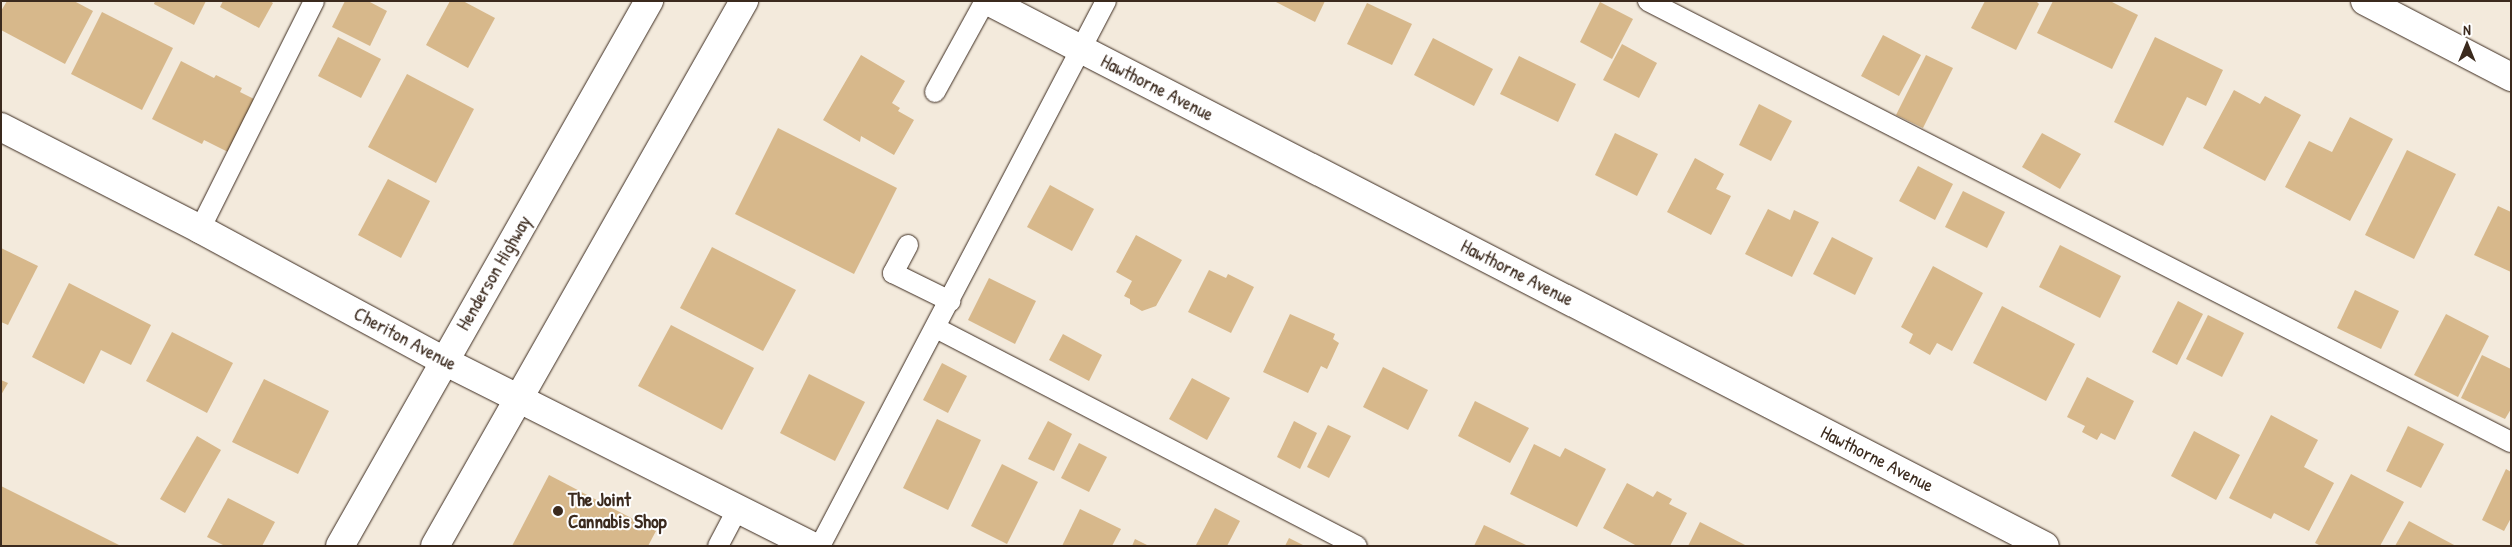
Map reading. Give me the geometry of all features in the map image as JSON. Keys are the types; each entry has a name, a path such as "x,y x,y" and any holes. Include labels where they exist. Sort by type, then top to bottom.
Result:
{"street":[{"name":"Henderson Highway","path":"340,546 650,1"},
{"path":"435,546 744,1"},
{"name":"Hawthorne Avenue","path":"987,1 2046,546"},
{"path":"2365,1 2511,77"},
{"name":"Cheriton Avenue","path":"1,127 200,229 444,361 812,546"}],"lane":[{"path":"200,229 314,1"},
{"path":"935,92 987,1"},
{"path":"820,546 1106,1"},
{"path":"1648,1 2511,442"},
{"path":"908,245 894,273 950,301"},
{"path":"936,328 1358,546"},
{"path":"718,546 738,508"}],"building":[{"path":"7,1 74,1 93,11 65,64 1,30 1,11"},
{"path":"155,1 206,1 194,25 154,4"},
{"path":"223,1 270,1 273,3 259,28 220,7"},
{"path":"345,1 368,1 387,11 370,46 332,27"},
{"path":"450,1 463,1 495,18 468,68 426,45"},
{"path":"1274,1 1325,1 1315,22"},
{"path":"1985,1 2036,1 2039,4 2016,50 1971,28"},
{"path":"2053,1 2110,1 2138,15 2112,69 2037,33"},
{"path":"1600,2 1633,19 1612,59 1580,42"},
{"path":"1367,3 1412,24 1392,65 1347,44"},
{"path":"102,12 173,48 142,110 71,74"},
{"path":"1883,35 1921,55 1899,96 1861,76"},
{"path":"338,37 381,59 361,98 318,76"},
{"path":"2155,37 2223,70 2206,106 2187,97 2163,146 2114,122"},
{"path":"1433,38 1493,69 1474,106 1414,75"},
{"path":"1622,44 1657,63 1639,98 1603,80"},
{"path":"861,55 905,81 892,103 900,108 898,111 914,120 894,155 861,136 860,142 823,120"},
{"path":"1926,55 1953,68 1923,128 1896,115"},
{"path":"1519,56 1576,84 1558,122 1500,94"},
{"path":"181,61 214,78 216,75 242,88 240,92 256,100 230,153 204,140 202,144 152,119"},
{"path":"407,74 474,109 436,183 368,147"},
{"path":"2234,90 2260,104 2265,96 2301,115 2265,181 2203,148"},
{"path":"1759,104 1792,121 1771,161 1739,145"},
{"path":"2350,117 2393,139 2350,221 2285,187 2309,141 2332,152"},
{"path":"778,128 897,188 854,274 735,214"},
{"path":"1615,133 1658,154 1637,196 1595,175"},
{"path":"2042,133 2081,154 2060,189 2022,167"},
{"path":"2407,150 2456,174 2414,259 2365,235"},
{"path":"1695,158 1724,174 1716,189 1731,196 1711,235 1667,212"},
{"path":"1918,166 1953,184 1935,220 1899,201"},
{"path":"388,179 430,201 401,258 358,235"},
{"path":"1050,185 1094,209 1072,251 1027,227"},
{"path":"1963,191 2005,212 1987,248 1945,227"},
{"path":"2498,206 2511,212 2511,272 2474,255"},
{"path":"1768,209 1790,220 1794,210 1819,222 1792,277 1745,254"},
{"path":"1136,235 1182,260 1156,306 1142,311 1130,304 1130,299 1124,296 1132,281 1116,272"},
{"path":"1832,237 1873,258 1855,295 1813,274"},
{"path":"2060,245 2121,276 2100,318 2039,287"},
{"path":"712,247 796,290 763,351 680,308"},
{"path":"1,248 38,266 8,325 1,322"},
{"path":"1933,266 1983,293 1952,351 1937,343 1930,355 1909,343 1913,334 1901,327"},
{"path":"1209,270 1226,278 1228,274 1254,287 1231,333 1188,312"},
{"path":"989,278 1036,301 1015,344 968,320"},
{"path":"69,283 151,325 131,365 101,350 84,384 32,357"},
{"path":"2355,290 2399,311 2381,349 2337,328"},
{"path":"2178,301 2203,314 2177,365 2152,352"},
{"path":"2002,306 2075,344 2046,401 1973,363"},
{"path":"1290,314 1335,334 1333,339 1339,343 1327,369 1321,366 1308,393 1263,372"},
{"path":"2446,314 2489,336 2458,397 2414,375"},
{"path":"2208,315 2244,333 2222,377 2186,359"},
{"path":"671,325 754,368 722,430 638,386"},
{"path":"172,332 233,363 207,413 146,381"},
{"path":"1063,334 1102,355 1089,381 1049,360"},
{"path":"2482,355 2511,369 2511,409 2505,419 2461,398"},
{"path":"942,363 967,376 948,413 923,400"},
{"path":"1383,367 1428,390 1408,430 1363,407"},
{"path":"809,374 865,402 835,461 780,433"},
{"path":"2087,377 2134,401 2115,440 2101,433 2097,440 2082,432 2085,426 2067,417"},
{"path":"1192,378 1230,398 1207,440 1169,419"},
{"path":"264,379 329,411 298,474 232,442"},
{"path":"1,380 8,383 1,395"},
{"path":"1475,401 1529,428 1510,463 1458,436"},
{"path":"2271,415 2318,440 2304,467 2334,483 2309,531 2274,513 2271,519 2229,498"},
{"path":"937,419 981,440 948,510 903,488"},
{"path":"1048,421 1072,434 1054,471 1028,459"},
{"path":"1294,421 1317,433 1300,469 1277,457"},
{"path":"1328,425 1351,436 1329,478 1307,467"},
{"path":"2408,426 2444,444 2421,488 2386,471"},
{"path":"2194,431 2240,455 2216,500 2171,476"},
{"path":"197,436 221,450 185,513 160,499"},
{"path":"1079,443 1107,457 1089,492 1061,478"},
{"path":"1534,444 1560,457 1565,448 1606,469 1577,527 1510,494"},
{"path":"1002,464 1038,482 1007,544 971,526"},
{"path":"2506,469 2511,472 2511,518 2504,531 2482,520"},
{"path":"2351,474 2404,502 2380,546 2321,546 2315,543"},
{"path":"549,475 656,531 648,546 512,546"},
{"path":"1627,483 1653,497 1657,491 1672,499 1669,504 1687,513 1670,546 1637,546 1603,528"},
{"path":"1,486 121,546 1,546"},
{"path":"228,498 275,522 262,546 225,546 207,537"},
{"path":"1215,508 1240,521 1227,546 1197,546 1196,545"},
{"path":"1080,509 1121,529 1112,546 1062,546"},
{"path":"2409,521 2456,546 2395,546"},
{"path":"1700,522 1747,546 1688,546"},
{"path":"1484,525 1528,546 1474,546"},
{"path":"1289,538 1305,546 1285,546"},
{"path":"1135,539 1149,546 1132,546"}],"place":[{"name":"The Joint Cannabis Shop","path":"558,511"}]}
